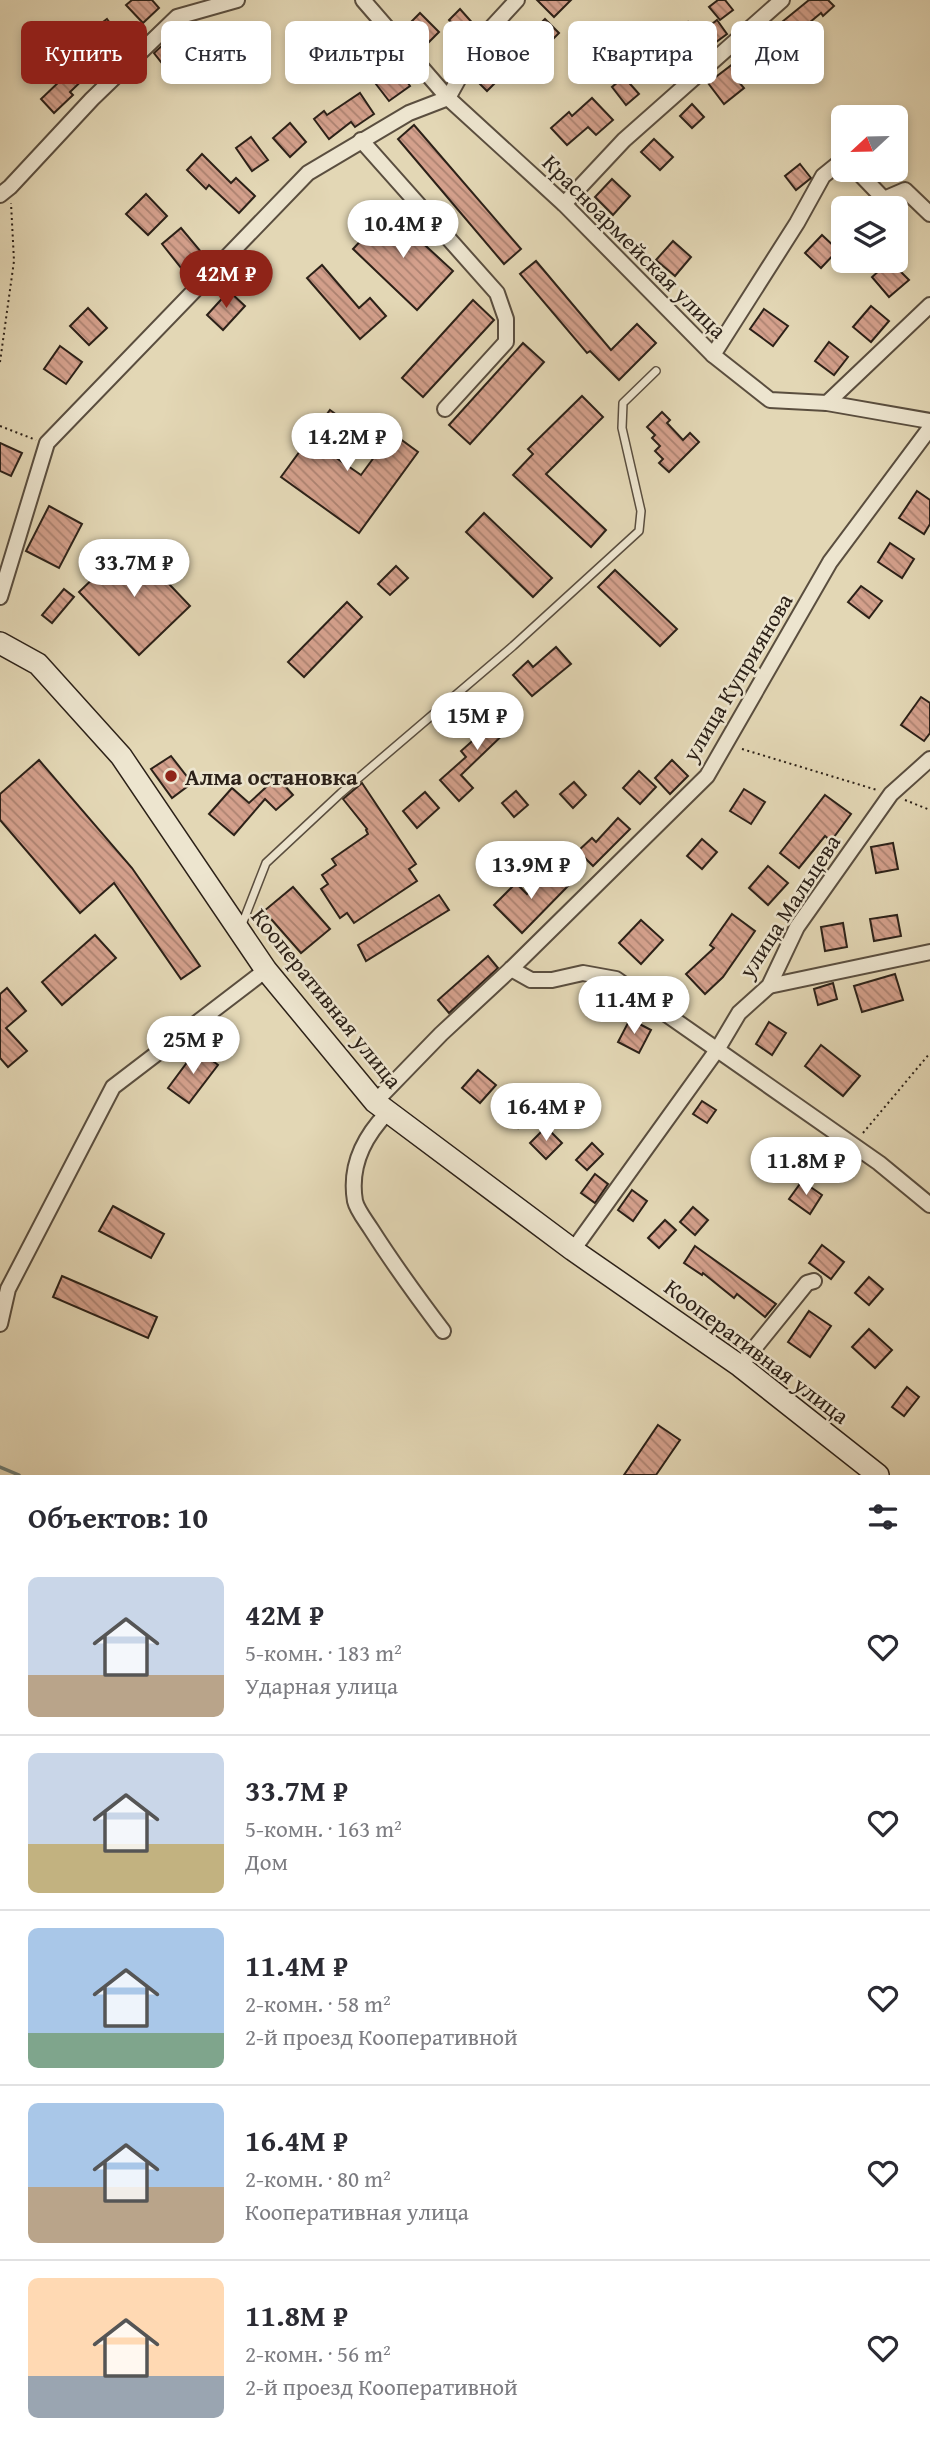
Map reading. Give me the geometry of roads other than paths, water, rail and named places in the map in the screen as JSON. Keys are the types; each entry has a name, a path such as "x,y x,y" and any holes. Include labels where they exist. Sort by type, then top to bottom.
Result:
{"main road":[{"name":"Кооперативная улица","path":"0,643 38,664 121,756 266,970 381,1108 573,1250 740,1366 878,1475"}],"street":[{"path":"5,191 92,99 177,17 237,0"},
{"name":"Красноармейская улица","path":"363,0 448,98 564,204 713,355 770,400 827,403 930,421"},
{"path":"0,597 47,443 308,173 409,113 448,98 480,40 517,0"},
{"path":"564,204 624,140 782,0"},
{"path":"361,140 497,293 506,319 506,342 445,409"},
{"path":"713,355 797,223 823,176 831,170"},
{"path":"868,182 884,199 905,190 930,214"},
{"path":"827,403 930,304"},
{"name":"улица Куприянова","path":"443,1331 398,1272 355,1204 354,1176 358,1156 381,1108 441,1034 707,776 830,562 930,428"},
{"name":"улица Мальцева","path":"573,1250 718,1050 740,1013 769,986 797,927 891,794 930,759"},
{"path":"769,986 930,953"},
{"path":"511,969 531,980 552,980 583,973 617,979 879,1163 930,1205"},
{"path":"0,1324 8,1289 113,1087 266,970"},
{"path":"740,1366 807,1283 814,1281"}],"lane":[{"path":"239,931 266,863 341,793 513,646 639,531 641,511 621,428 623,403 656,372"}],"waterway":[{"path":"0,1467 19,1475"}],"place":[{"name":"Алма остановка","path":"171,776"}]}
